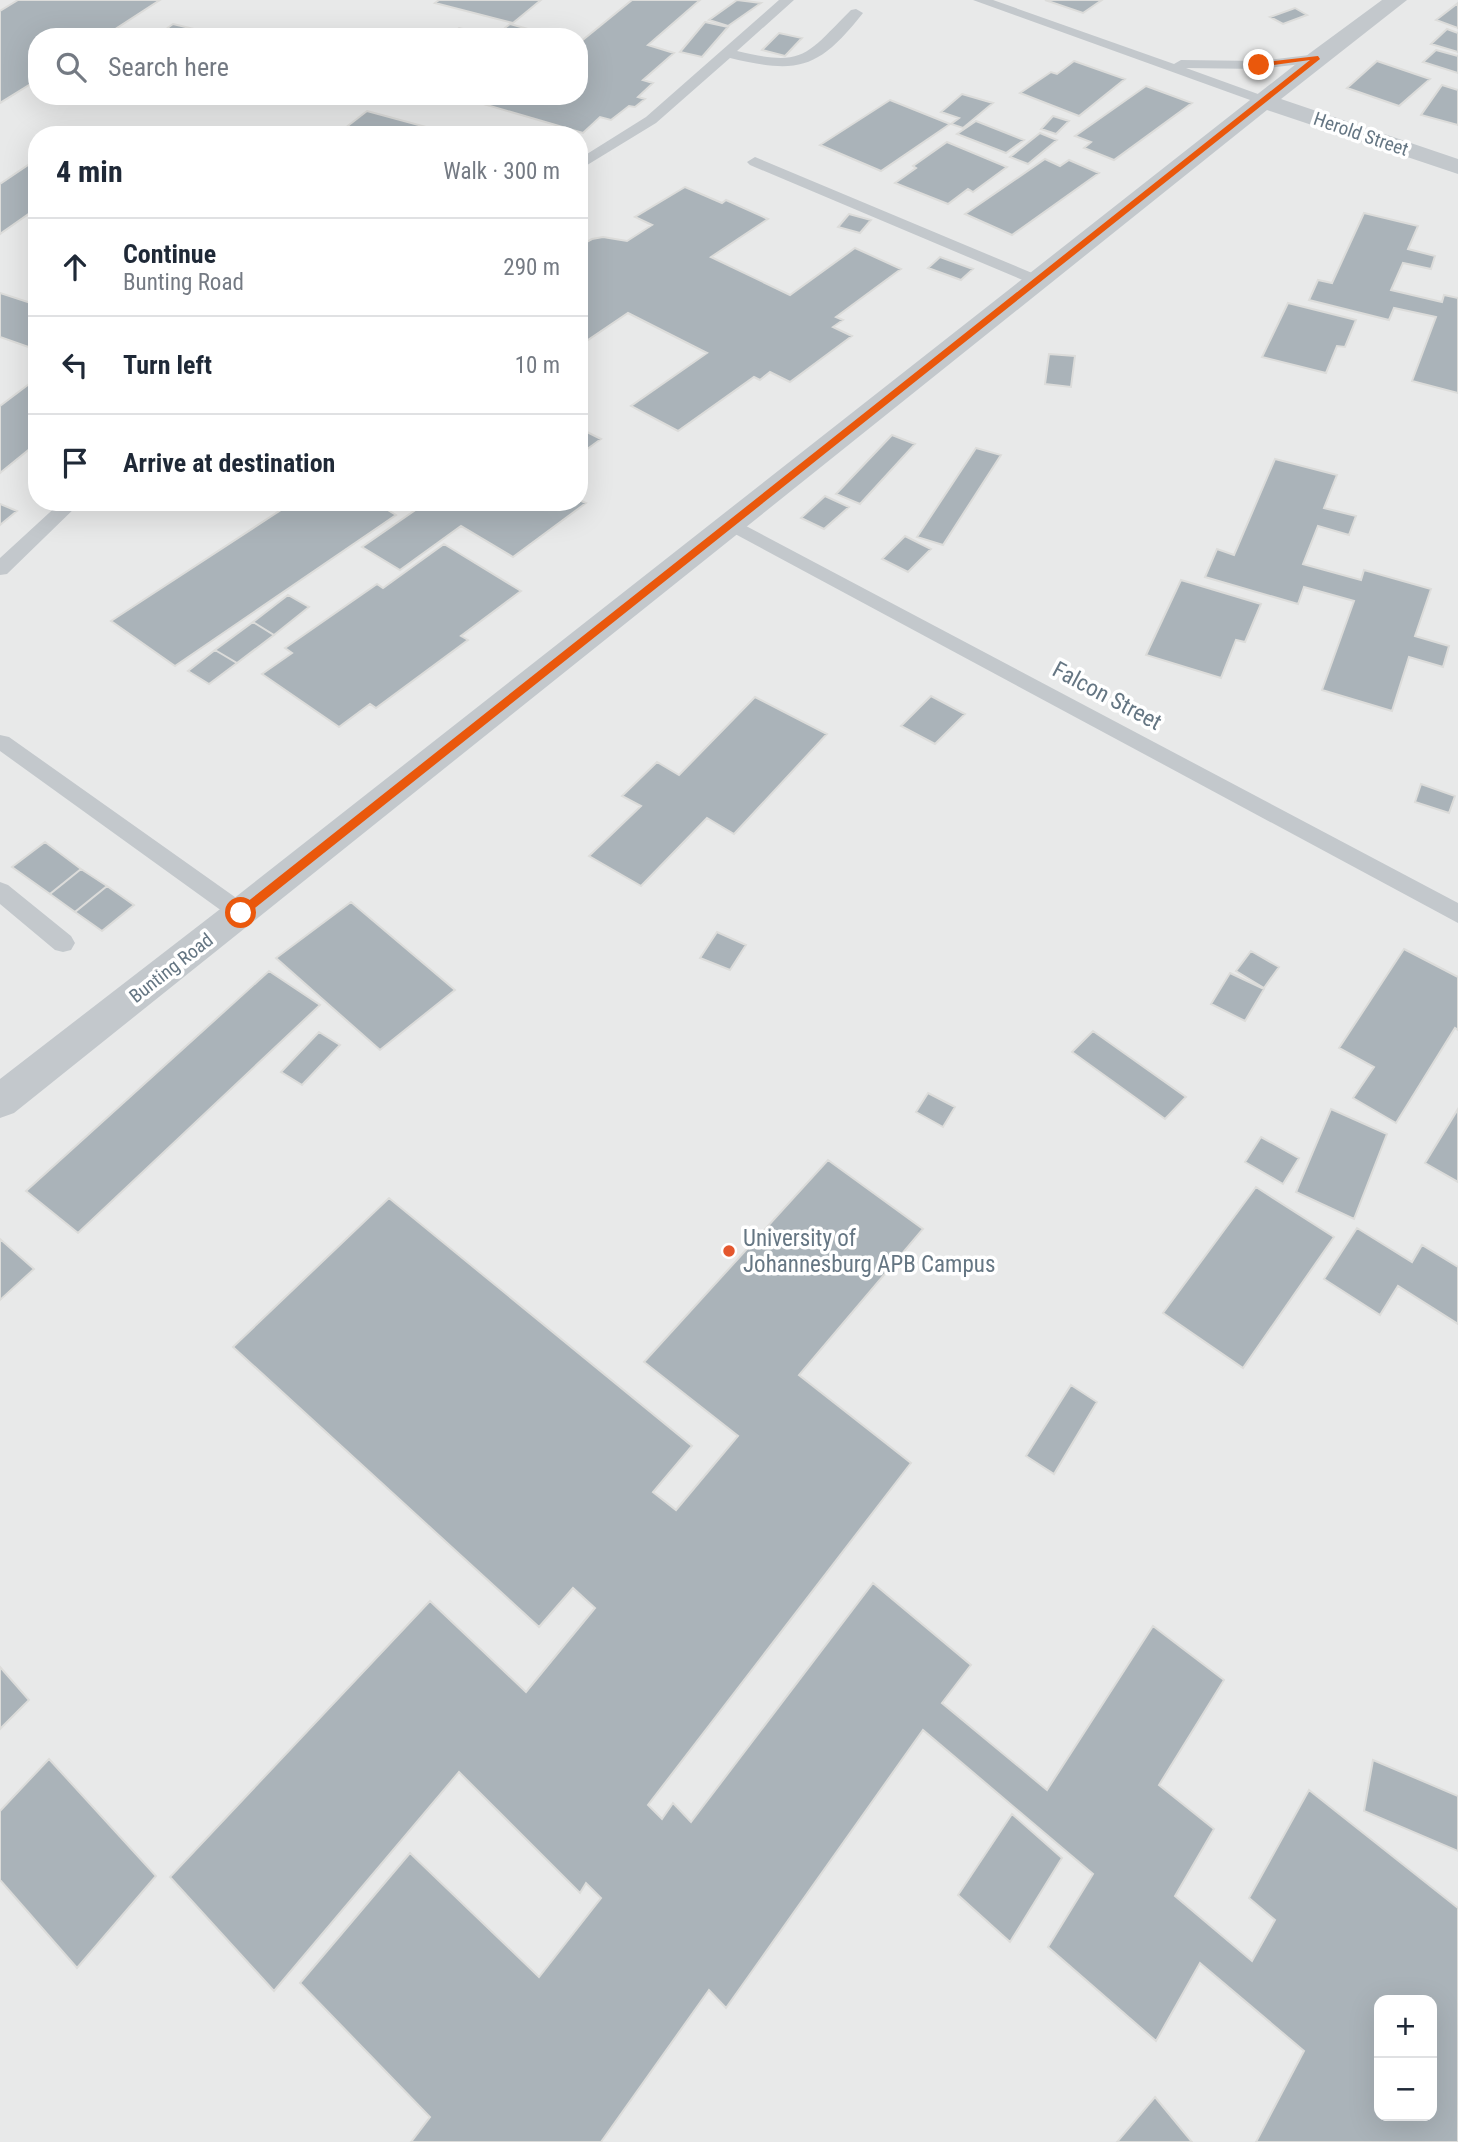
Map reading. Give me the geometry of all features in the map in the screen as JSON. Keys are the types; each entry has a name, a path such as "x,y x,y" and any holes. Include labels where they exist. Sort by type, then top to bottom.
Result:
{"street":[{"name":"Bunting Road","path":"0,1101 241,913 1318,58 1396,0"},
{"name":"Herold Street","path":"1264,101 1458,167"}],"lane":[{"path":"588,160 651,120 787,0"},
{"path":"981,0 1264,101"},
{"path":"727,53 777,65 802,64 856,13"},
{"path":"1160,64 1259,65 1318,58"},
{"path":"755,162 1038,281"},
{"path":"0,569 62,511"},
{"name":"Falcon Street","path":"730,524 1458,914"},
{"path":"1,741 241,913"},
{"path":"0,891 63,943"}],"shaded area":[{"name":"University of Johannesburg APB Campus","path":"0,0 1458,0 1458,2142 0,2142"}],"building":[{"path":"18,0 160,0 117,28 28,28 28,86 0,103 0,11"},
{"path":"439,0 541,0 513,23 435,3"},
{"path":"632,0 700,0 648,45 674,53 643,80 653,83 638,97 645,99 635,107 629,106 611,120 600,117 588,128 588,126 559,126 487,105 588,105 588,36"},
{"path":"737,0 761,3 728,26 709,20"},
{"path":"1045,0 1102,0 1083,13"},
{"path":"1458,3 1458,28 1436,20"},
{"path":"1295,8 1307,15 1283,24 1270,17"},
{"path":"705,22 728,27 702,57 680,52"},
{"path":"173,24 190,28 167,28"},
{"path":"510,24 524,28 505,28"},
{"path":"1447,29 1458,33 1458,52 1431,44"},
{"path":"779,33 802,38 785,56 762,50"},
{"path":"1436,50 1458,56 1458,73 1423,62"},
{"path":"1074,61 1125,79 1079,116 1020,93 1051,72 1057,74"},
{"path":"1377,61 1430,79 1399,106 1347,88"},
{"path":"1442,85 1458,90 1458,125 1421,115"},
{"path":"1146,86 1192,103 1114,160 1084,148 1091,142 1075,136"},
{"path":"962,94 993,103 963,128 951,124 959,118 941,112"},
{"path":"890,100 950,124 881,171 820,145"},
{"path":"367,111 422,126 348,126"},
{"path":"1053,116 1069,121 1056,134 1041,129"},
{"path":"976,121 1024,140 1006,153 957,134"},
{"path":"1040,133 1057,140 1028,164 1010,157"},
{"path":"947,142 1007,167 973,192 968,189 948,204 895,183 916,168 913,166"},
{"path":"1045,159 1060,166 1069,160 1099,173 1012,235 965,214"},
{"path":"28,165 28,214 0,234 0,184"},
{"path":"685,187 722,203 726,200 768,219 711,257 790,295 855,248 901,269 836,317 843,320 833,327 852,336 790,382 770,372 760,380 754,377 678,431 631,406 707,353 628,313 588,340 588,241 603,237 627,241 652,225 635,217"},
{"path":"1364,213 1418,226 1408,249 1435,256 1431,269 1403,263 1391,290 1442,302 1444,295 1458,298 1458,393 1412,381 1436,317 1394,308 1389,320 1309,300 1318,280 1332,283"},
{"path":"849,214 871,220 860,233 838,227"},
{"path":"940,257 973,269 961,280 928,268"},
{"path":"0,293 28,302 28,347 0,337"},
{"path":"1288,303 1356,320 1345,347 1337,346 1326,373 1262,357"},
{"path":"1049,354 1075,356 1071,387 1045,384"},
{"path":"28,385 28,450 0,473 0,406"},
{"path":"588,432 601,439 588,448"},
{"path":"892,435 915,444 860,504 836,494"},
{"path":"976,448 1001,455 943,545 917,537"},
{"path":"1275,459 1337,475 1324,508 1356,516 1349,535 1318,526 1303,564 1361,580 1364,570 1431,589 1415,636 1449,646 1443,667 1409,657 1392,711 1322,690 1354,601 1304,587 1298,604 1205,577 1217,549 1234,555"},
{"path":"825,496 849,507 824,529 801,518"},
{"path":"0,504 17,511 0,525"},
{"path":"279,511 390,511 396,515 175,666 111,621"},
{"path":"414,511 575,511 513,557 461,526 400,570 362,547"},
{"path":"905,536 931,549 908,572 882,559"},
{"path":"444,544 521,591 461,636 468,640 376,708 370,704 339,727 262,674 292,653 285,648 377,584 383,588"},
{"path":"1181,580 1261,604 1245,642 1236,640 1221,678 1146,655"},
{"path":"288,595 309,607 274,635 253,622"},
{"path":"253,622 274,635 237,663 215,650"},
{"path":"215,650 237,663 209,684 188,671"},
{"path":"931,696 965,714 935,744 901,726"},
{"path":"755,697 827,734 734,834 707,818 641,886 589,856 641,806 622,796 657,762 679,775"},
{"path":"1421,784 1455,796 1449,813 1415,802"},
{"path":"45,842 81,869 50,894 12,867"},
{"path":"81,869 107,886 75,912 50,894"},
{"path":"107,886 134,905 102,931 75,912"},
{"path":"351,902 455,990 380,1050 276,958"},
{"path":"717,932 746,945 730,970 700,958"},
{"path":"1404,949 1458,977 1458,1030 1455,1028 1396,1123 1353,1098 1374,1067 1339,1048"},
{"path":"1251,951 1279,967 1264,988 1236,971"},
{"path":"269,971 320,1005 78,1233 26,1191"},
{"path":"1230,973 1264,989 1245,1021 1211,1004"},
{"path":"1093,1031 1186,1097 1165,1119 1072,1052"},
{"path":"319,1032 340,1045 302,1085 281,1072"},
{"path":"928,1093 955,1107 943,1127 916,1112"},
{"path":"1331,1109 1387,1134 1354,1219 1296,1192"},
{"path":"1458,1109 1458,1182 1425,1163"},
{"path":"1261,1137 1299,1158 1283,1184 1245,1162"},
{"path":"828,1160 923,1229 799,1375 911,1463 648,1805 662,1819 673,1803 691,1822 873,1583 971,1665 942,1703 1047,1790 1153,1626 1224,1680 1159,1785 1214,1829 1175,1896 1252,1961 1275,1920 1249,1898 1309,1790 1458,1908 1458,2142 1256,2142 1304,2051 1200,1963 1156,2041 1048,1947 1093,1874 923,1730 726,2008 709,1990 601,2142 411,2142 430,2117 300,1983 410,1853 539,1977 601,1898 586,1883 580,1893 459,1772 274,1991 170,1877 430,1601 526,1692 595,1608 573,1588 539,1627 233,1347 389,1198 692,1446 653,1492 676,1510 738,1436 644,1362"},
{"path":"1256,1187 1334,1237 1243,1368 1163,1313"},
{"path":"1357,1228 1412,1262 1422,1245 1458,1267 1458,1324 1398,1286 1380,1315 1324,1279"},
{"path":"0,1239 34,1269 0,1300"},
{"path":"1071,1385 1097,1402 1054,1474 1026,1456"},
{"path":"0,1667 29,1700 0,1729"},
{"path":"49,1759 156,1876 77,1968 0,1880 0,1811"},
{"path":"1373,1760 1458,1796 1458,1851 1364,1811"},
{"path":"1012,1814 1062,1858 1010,1942 958,1895"},
{"path":"1155,2097 1192,2142 1117,2142"}],"place":[{"name":"University of Johannesburg APB Campus","path":"729,1251"}],"route":[{"path":"241,913 1318,58 1259,65"}]}
